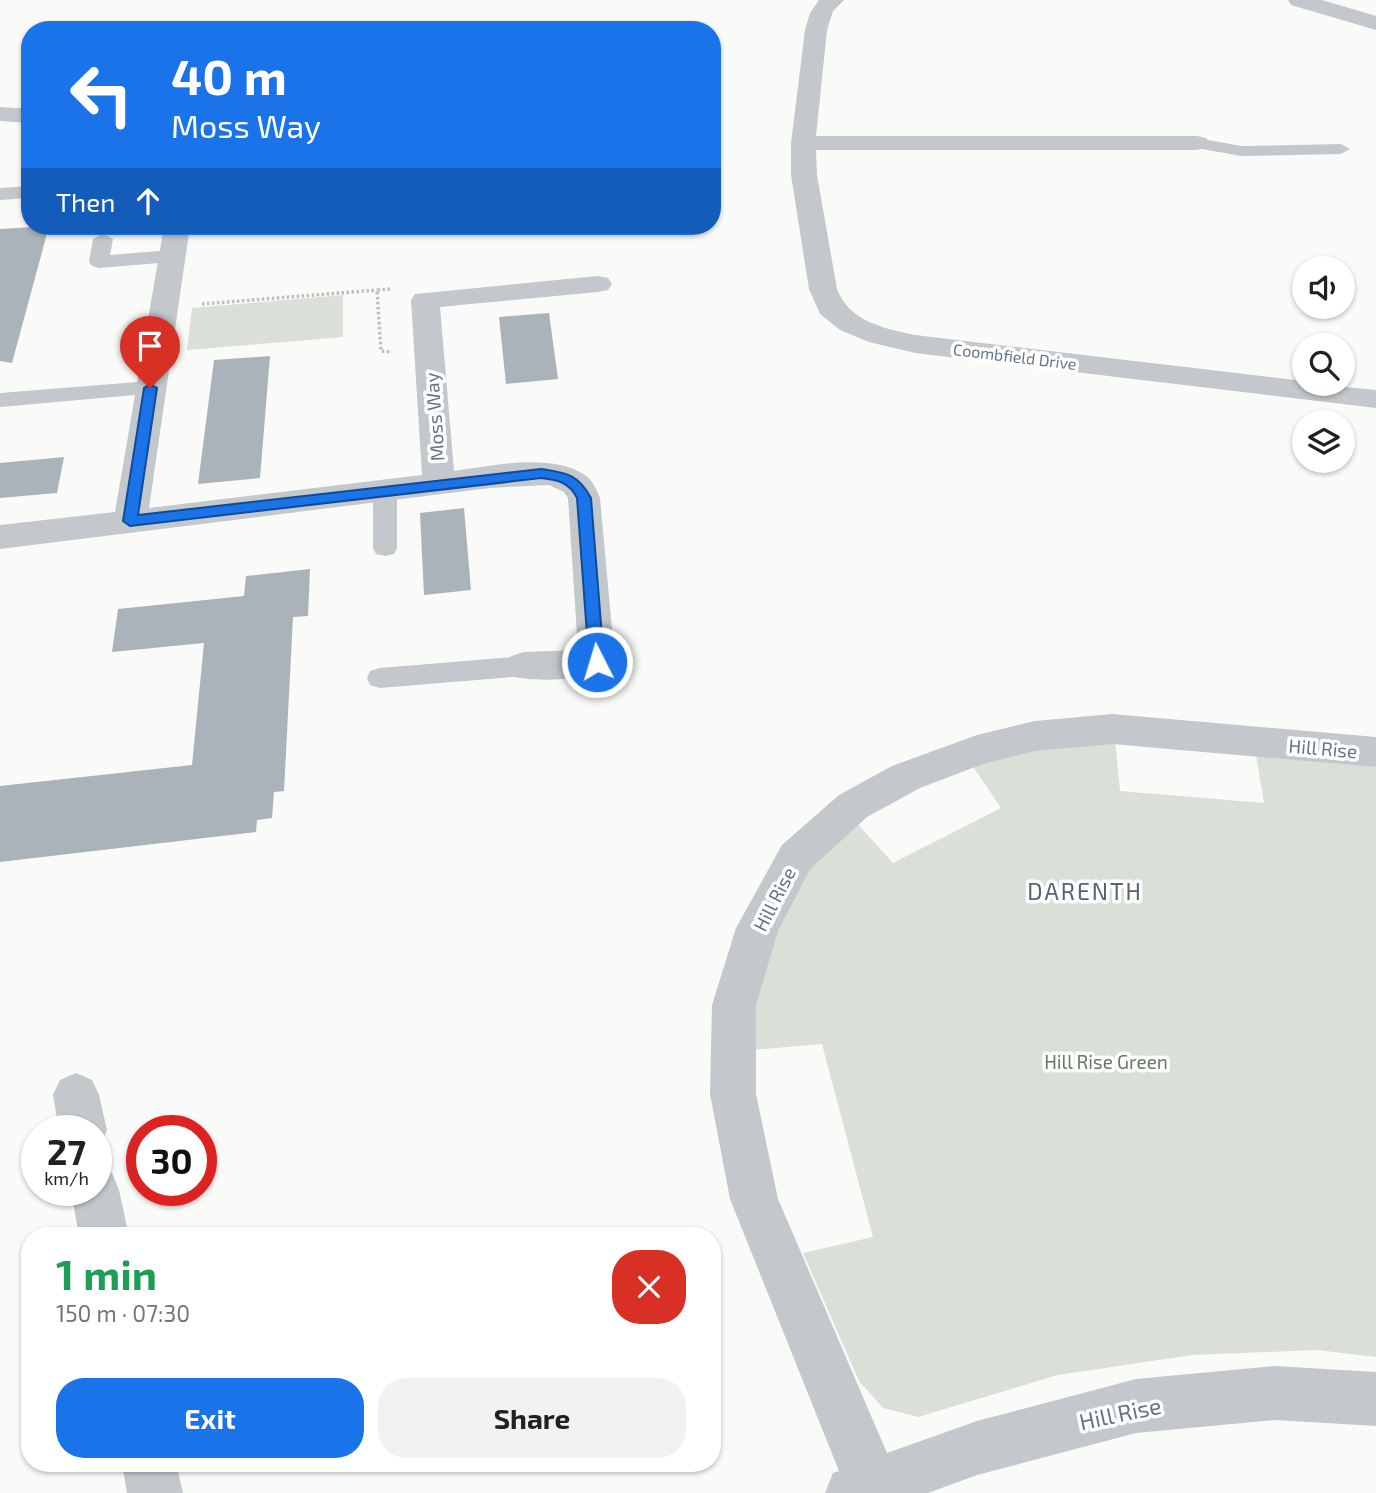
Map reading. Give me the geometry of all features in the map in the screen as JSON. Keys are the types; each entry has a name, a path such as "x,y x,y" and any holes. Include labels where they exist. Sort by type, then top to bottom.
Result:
{"street":[{"name":"Coombfield Drive","path":"833,0 825,5 819,15 803,143 803,175 822,289 830,308 850,324 879,336 915,344 1376,399"},
{"path":"1299,0 1376,23"},
{"path":"0,114 21,115"},
{"path":"803,143 1197,143"},
{"path":"130,521 173,244"},
{"name":"Moss Way","path":"524,666 597,662 584,498 577,485 561,477 541,474 439,484 425,300 598,284"},
{"path":"0,537 439,484"},
{"name":"Hill Rise","path":"1376,752 1112,729 1035,736 977,750 906,777 853,806 796,857 757,928 734,1005 733,1094 754,1199 867,1490 977,1448 1136,1406 1275,1393 1376,1399"},
{"path":"98,1206 102,1227"},
{"path":"151,1472 155,1493"}],"lane":[{"path":"1197,143 1241,151 1341,149"},
{"path":"0,194 21,193"},
{"path":"103,239 99,262 173,244"},
{"path":"0,400 150,388"},
{"path":"384,548 385,490"},
{"path":"380,678 524,666"}],"path":[{"path":"201,304 402,288"},
{"path":"377,290 382,351 398,351"}],"green space":[{"path":"343,295 343,337 187,350 192,308"},
{"name":"Hill Rise Green","path":"1115,740 1120,791 1264,803 1256,755 1376,767 1376,1357 1317,1350 1192,1355 1058,1375 918,1417 883,1408 859,1381 803,1253 873,1237 822,1044 753,1050 753,996 772,930 812,859 853,819 893,863 1001,808 972,765 1005,752"}],"building":[{"path":"21,228 21,235 47,235 12,363 0,361 0,229"},
{"path":"549,313 558,379 506,384 499,317"},
{"path":"270,356 260,478 198,484 214,360"},
{"path":"64,457 57,493 0,498 0,463"},
{"path":"464,508 471,590 424,595 420,513"},
{"path":"310,569 308,616 293,617 284,791 274,792 272,818 257,820 256,832 0,862 0,786 192,765 204,643 112,652 118,609 244,596 246,576"}],"district":[{"name":"DARENTH","path":"1085,891"}],"route":[{"path":"150,388 130,521 541,474 561,477 577,485 584,498 597,662"}]}
